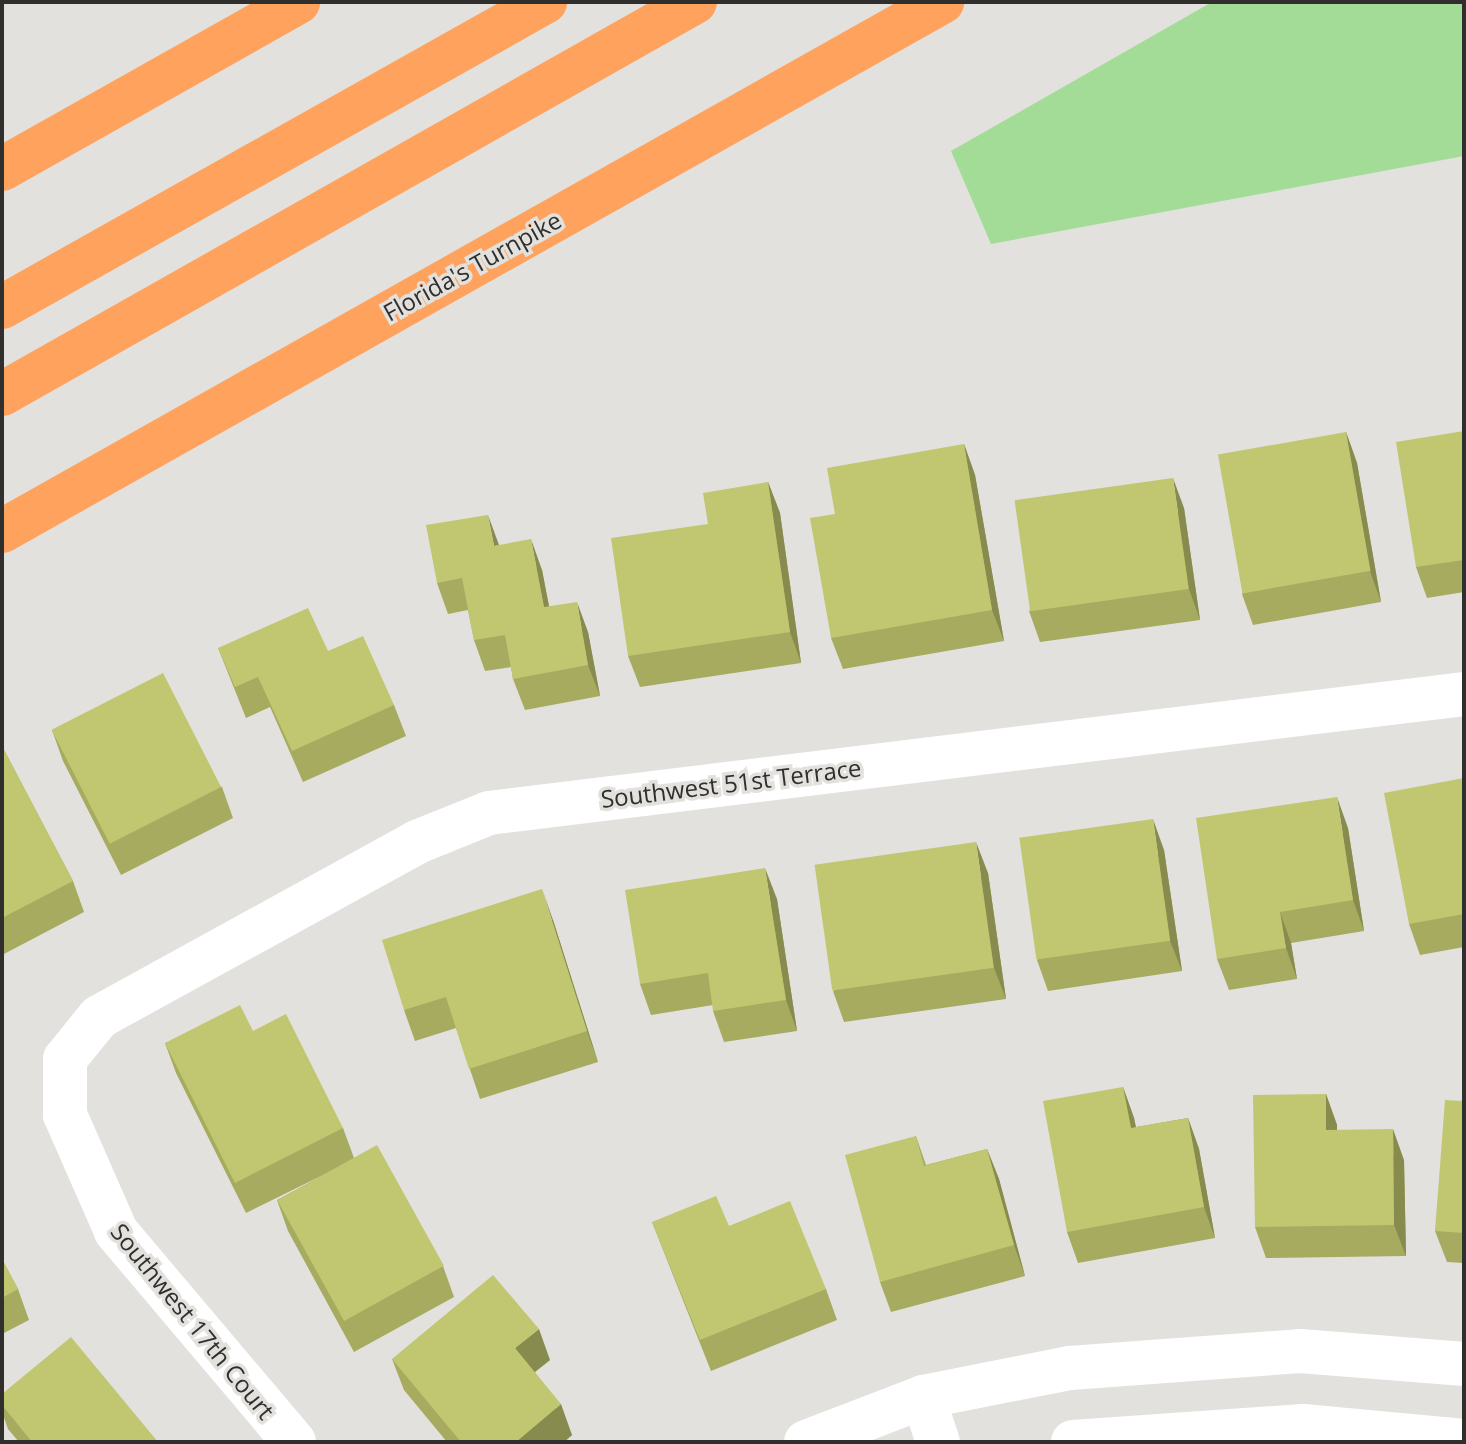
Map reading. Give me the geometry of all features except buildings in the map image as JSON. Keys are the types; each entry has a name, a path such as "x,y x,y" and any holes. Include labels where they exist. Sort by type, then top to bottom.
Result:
{"highway":[{"path":"2,169 298,2"},
{"path":"2,307 545,2"},
{"path":"2,394 695,2"},
{"name":"Florida's Turnpike","path":"2,531 942,2"}],"street":[{"name":"Southwest 51st Terrace","path":"65,1059 99,1017 417,842 489,813 1464,694"},
{"name":"Southwest 17th Court","path":"65,1059 65,1115 116,1231 294,1442"},
{"path":"806,1442 923,1397 1070,1368 1198,1354 1300,1351 1464,1364"},
{"path":"923,1397 938,1442"},
{"path":"1073,1442 1303,1426 1464,1441"}],"shaded area":[{"path":"1212,2 1464,2 1464,156 991,244 951,151"}]}
